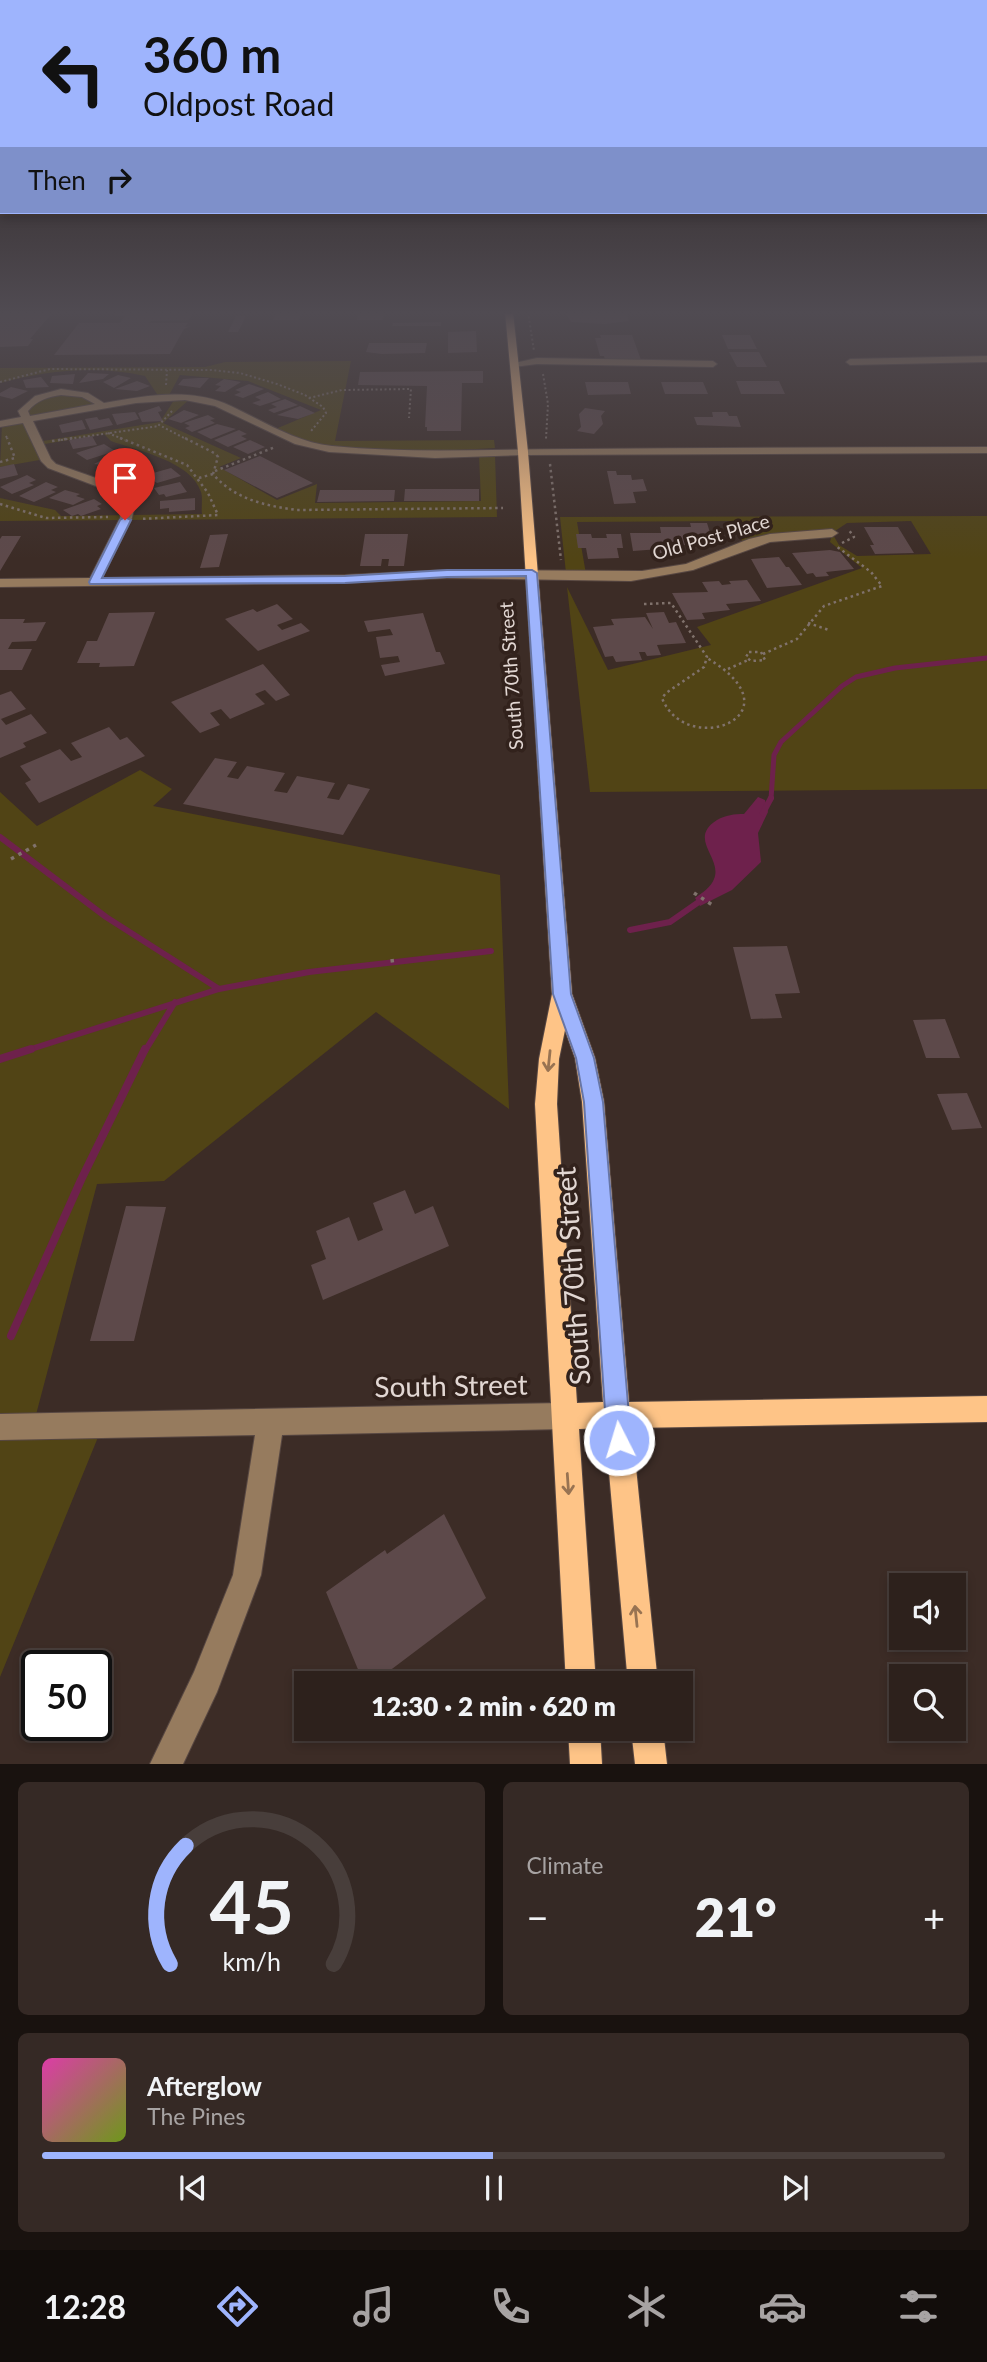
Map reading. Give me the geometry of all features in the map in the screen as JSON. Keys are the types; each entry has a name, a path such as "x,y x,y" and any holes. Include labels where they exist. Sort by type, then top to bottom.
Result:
{"main road":[{"name":"South 70th Street","path":"517,394 562,994 549,1059 547,1104 563,1416 580,1671"},
{"name":"South 70th Street","path":"562,994 585,1058 593,1102 617,1415 642,1671"},
{"name":"South Street","path":"563,1416 987,1409"},
{"path":"585,1741 586,1763"},
{"path":"648,1741 651,1763"}],"street":[{"path":"53,394 28,404 23,411 46,461 52,466 121,492 129,504 126,518 94,582"},
{"path":"86,394 102,406"},
{"path":"2,424 150,398 185,397 218,404 293,440 346,452 457,456 523,452 987,450"},
{"name":"Old Post Place","path":"0,583 345,579 432,584 532,578 595,581 698,564 762,540 837,530"},
{"name":"South Street","path":"0,1427 563,1416"},
{"path":"166,1763 206,1681 247,1575 271,1421"}],"path":[{"path":"198,478 293,440 317,426 326,413 323,407 300,394"},
{"path":"309,398 324,394"},
{"path":"409,418 411,394"},
{"path":"161,425 185,397"},
{"path":"0,462 15,456 7,442 2,424"},
{"path":"38,444 161,425 216,454 214,472 220,482 243,495 281,508 503,508"},
{"path":"0,504 41,517 218,515 213,502 187,465 108,433"},
{"path":"748,660 746,655 749,652 763,654 790,644 802,635 808,623 824,606 835,600 872,592 882,586 871,572 832,543 846,542 853,537 848,529 837,530"},
{"path":"644,604 671,603 688,631 703,645 707,658 701,670 677,682 662,698 668,709 690,725 713,730 730,724 735,719 744,705 746,695 737,678 707,658"},
{"path":"808,623 829,630"},
{"path":"727,669 748,660 764,661 766,658 763,654"},
{"path":"11,859 36,845"},
{"path":"694,893 714,905"},
{"path":"392,959 394,966"}],"shaded area":[{"path":"53,394 90,395 102,406 27,419 37,442 160,422 176,397 191,398 163,423 241,458 219,467 277,500 317,484 315,503 481,501 479,455 495,455 497,517 0,521 0,498 55,510 61,516 202,514 201,492 187,472 149,453 111,441 104,434 39,445 45,459 0,467 2,424 26,419 24,409"},
{"path":"282,394 344,394 335,441 494,440 495,448 401,453 329,449 273,430 321,410"},
{"path":"987,516 987,789 590,792 567,587 608,670 711,645 697,627 862,568 830,542 832,534 789,536 744,546 734,521 577,522 586,574 566,573 560,517","holes":["911,521 931,554 857,556 839,545 832,533 847,523"]},
{"path":"140,770 172,789 153,806 500,875 509,1109 376,1012 164,1181 97,1184 33,1426 103,1425 0,1677 0,792 37,826"},
{"path":"758,797 765,800 768,812 758,833 761,862 732,890 700,906 695,898 711,885 715,871 705,834 717,820 744,814"}],"building":[{"path":"0,394 21,394 12,399"},
{"path":"236,394 252,394 243,398"},
{"path":"272,394 281,399 260,406 252,403 261,400 255,397"},
{"path":"427,394 462,394 461,431 427,431"},
{"path":"285,399 298,405 274,413 268,410 277,407 271,404"},
{"path":"159,406 162,411 158,412 163,421 142,422 138,413"},
{"path":"300,406 315,413 298,419 277,415"},
{"path":"585,408 605,411 601,416 603,424 594,434 577,431 581,427 579,414"},
{"path":"184,410 199,415 181,423 168,419"},
{"path":"135,412 139,419 117,425 112,414"},
{"path":"712,412 727,412 729,416 737,416 741,427 697,425 694,417 713,417"},
{"path":"208,415 215,419 210,420 215,423 192,432 185,428 190,426 184,423"},
{"path":"97,417 99,420 109,418 113,425 90,430 85,419"},
{"path":"82,420 86,429 62,433 59,425"},
{"path":"217,424 236,429 211,439 197,432"},
{"path":"239,430 247,434 241,436 247,439 228,447 214,440"},
{"path":"92,436 97,445 73,449 69,440"},
{"path":"250,440 265,447 248,454 233,447"},
{"path":"104,444 115,451 87,460 76,453"},
{"path":"115,453 134,458 118,467 94,464"},
{"path":"260,456 313,483 277,498 224,470"},
{"path":"133,461 152,466 138,474 115,471"},
{"path":"14,464 18,475 0,479 0,467"},
{"path":"171,468 181,476 157,483 147,483 139,477"},
{"path":"607,471 616,471 617,475 631,475 632,480 643,479 647,491 633,492 636,503 614,504"},
{"path":"27,475 36,480 29,483 34,485 12,494 0,487"},
{"path":"46,482 58,487 51,490 56,492 34,502 19,496"},
{"path":"180,482 187,492 166,497 164,494 159,495 154,488"},
{"path":"405,489 479,489 479,501 404,501"},
{"path":"65,490 80,494 76,496 85,499 73,505 49,498"},
{"path":"320,490 395,490 394,501 317,502"},
{"path":"195,498 195,510 169,512 169,508 160,509 160,501"},
{"path":"94,499 102,504 97,506 101,509 81,516 72,516 63,510"},
{"path":"690,523 707,523 712,539 707,539 709,545 676,545 678,553 660,553 660,549 633,551 630,533 661,533 660,527 691,527"},
{"path":"864,527 898,527 914,553 875,554 870,545 874,545"},
{"path":"228,534 219,567 200,568 210,535"},
{"path":"365,534 408,534 404,566 388,566 389,559 382,559 381,566 360,566"},
{"path":"576,534 607,538 606,534 621,534 623,548 617,548 619,558 588,559 586,548 578,548"},
{"path":"2,536 21,536 0,571 0,539"},
{"path":"830,550 840,552 854,569 826,572 829,576 816,577 813,573 807,574 792,553"},
{"path":"779,557 802,585 767,588 751,559"},
{"path":"747,580 761,601 726,604 730,610 702,613 705,619 687,620 672,593 708,592 702,582 719,581 722,585 731,584 729,581"},
{"path":"277,604 293,619 277,625 282,630 301,623 310,631 258,651 225,619 253,609 257,612"},
{"path":"155,612 134,666 99,667 100,663 77,663 87,641 97,641 109,613"},
{"path":"664,612 669,623 676,622 686,643 657,645 661,655 647,656 645,652 639,652 642,660 616,662 613,656 605,657 593,627 614,625 611,619 645,617 653,629 646,613"},
{"path":"423,613 436,652 440,652 445,664 385,676 381,665 400,662 398,656 380,658 376,637 393,635 390,629 368,632 364,621"},
{"path":"0,619 25,619 23,623 46,622 36,641 12,642 8,649 32,649 22,670 0,670"},
{"path":"263,664 290,695 276,701 265,690 255,694 265,704 230,719 221,709 210,713 220,725 200,733 171,702"},
{"path":"11,691 26,709 1,719 6,725 31,714 47,733 23,743 26,747 0,758 0,695"},
{"path":"109,727 120,740 127,737 145,756 39,803 25,783 31,780 20,766 60,749 71,761 82,757 71,743"},
{"path":"215,758 237,762 227,777 238,779 247,766 285,773 274,791 287,793 297,776 335,783 327,798 339,800 348,784 370,789 343,835 183,804"},
{"path":"787,946 800,993 775,994 782,1018 751,1019 733,947"},
{"path":"945,1019 960,1058 926,1058 913,1020"},
{"path":"967,1093 982,1128 952,1130 937,1094"},
{"path":"405,1190 415,1214 433,1206 449,1246 323,1300 311,1265 326,1259 316,1231 349,1217 358,1241 383,1230 373,1203"},
{"path":"126,1206 166,1207 134,1341 90,1341"},
{"path":"444,1514 486,1598 389,1671 359,1671 326,1592 385,1550 387,1554"}],"waterway":[{"path":"771,799 774,755 781,742 842,686 856,677 895,668 987,658"},
{"path":"763,813 771,798"},
{"path":"0,837 106,917 219,989"},
{"path":"630,930 670,922 703,899"},
{"path":"219,989 309,972 491,951"},
{"path":"174,1003 219,989"},
{"path":"25,1051 174,1003"},
{"path":"145,1051 174,1003"},
{"path":"0,1059 31,1049"},
{"path":"11,1336 81,1180 145,1049"}],"route":[{"path":"125,520 94,582 345,579 447,573 532,573 562,994 585,1058 593,1102 619,1440"}]}
